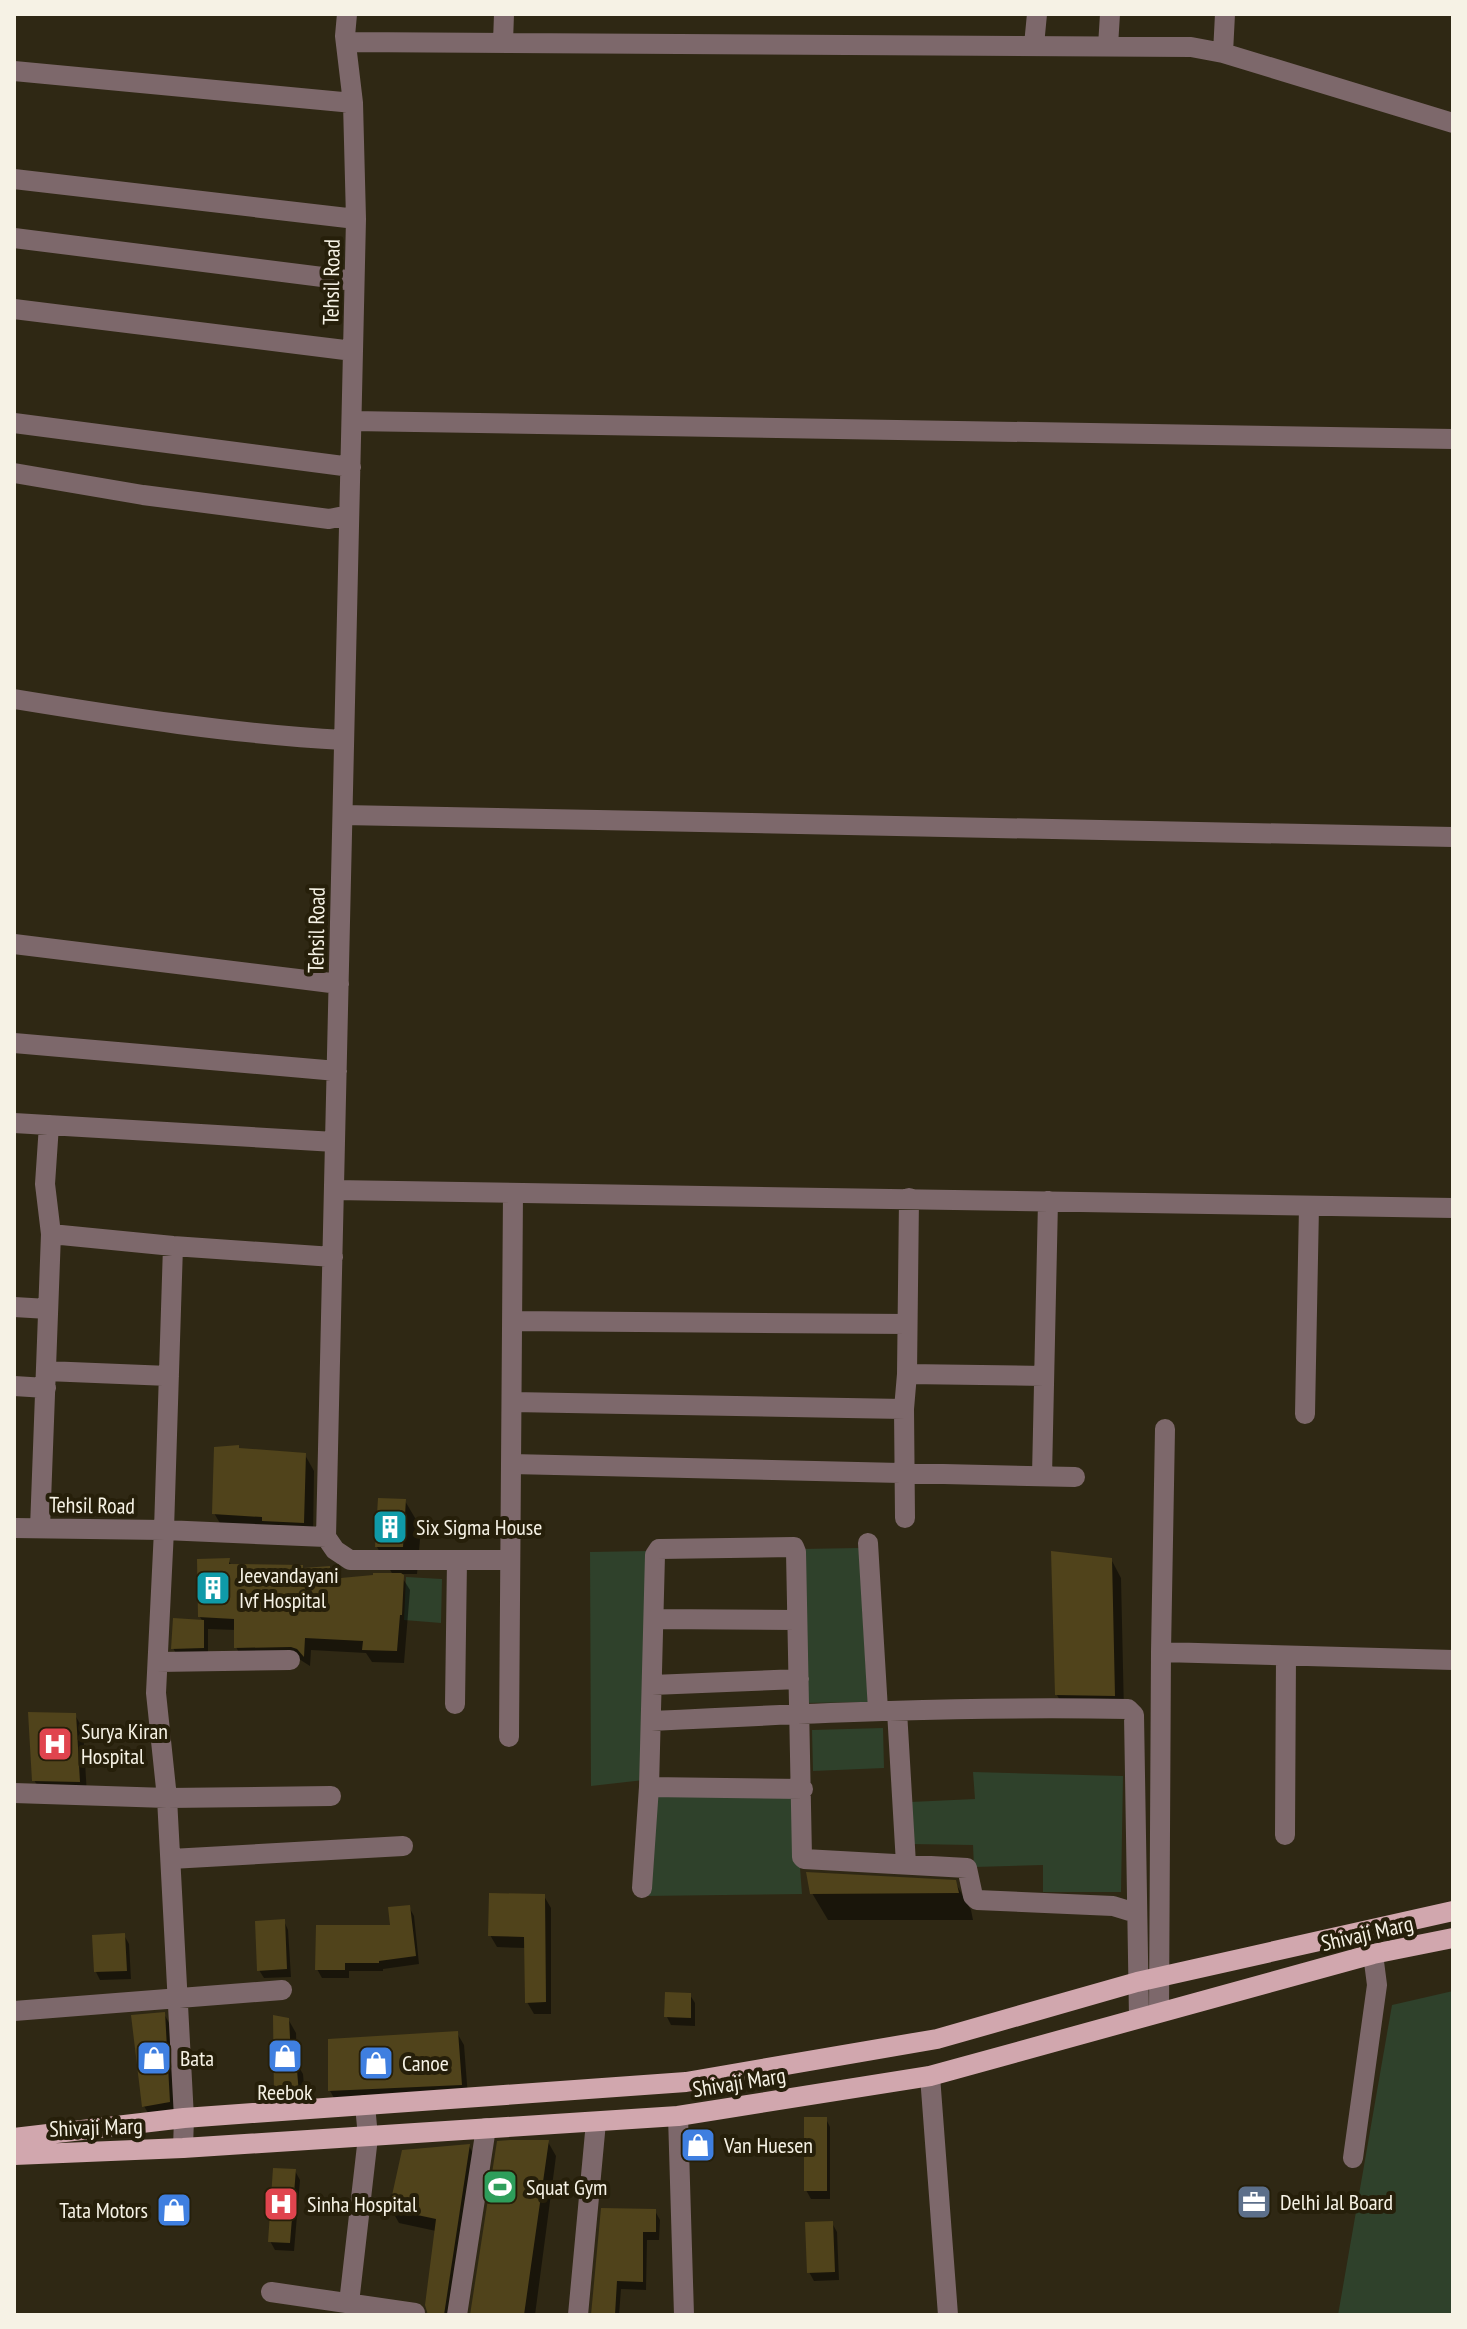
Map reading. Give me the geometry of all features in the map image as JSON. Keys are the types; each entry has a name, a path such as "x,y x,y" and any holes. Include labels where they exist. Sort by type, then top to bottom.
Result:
{"main road":[{"name":"Shivaji Marg","path":"14,2138 184,2118 686,2082 937,2039 1137,1982 1453,1911"},
{"name":"Shivaji Marg","path":"14,2155 183,2148 678,2116 930,2076 1373,1954 1453,1938"}],"street":[{"name":"Tehsil Road","path":"14,1528 326,1537 356,219 353,103 345,36 347,14"},
{"path":"503,42 504,14"},
{"path":"1108,46 1110,14"},
{"path":"1223,53 1225,14"},
{"path":"1034,45 1037,15"},
{"path":"347,42 1178,46 1223,53 1453,123"},
{"path":"14,71 353,103"},
{"path":"14,179 356,219"},
{"path":"14,238 354,281"},
{"path":"14,309 353,351"},
{"path":"352,421 1453,439"},
{"path":"14,423 351,467"},
{"path":"14,473 143,495 329,519 349,515"},
{"path":"14,699 150,722 344,740"},
{"path":"343,815 1453,837"},
{"path":"14,944 339,984"},
{"path":"14,1043 337,1071"},
{"path":"14,1123 335,1142"},
{"path":"40,1528 51,1234 45,1184 49,1125"},
{"path":"334,1190 1453,1208"},
{"path":"509,1737 513,1193"},
{"path":"905,1518 909,1198"},
{"path":"1042,1476 1048,1201"},
{"path":"1305,1414 1309,1206"},
{"path":"51,1234 333,1257"},
{"path":"173,1246 156,1693 171,1859 183,2148"},
{"path":"14,1307 48,1309"},
{"path":"512,1321 907,1324"},
{"path":"907,1374 1044,1376"},
{"path":"14,1386 46,1380 169,1376"},
{"path":"512,1402 904,1409"},
{"path":"1149,2015 1159,1977 1165,1429"},
{"path":"511,1464 1075,1477"},
{"path":"326,1537 335,1550 350,1560 509,1560"},
{"path":"868,1543 906,1864"},
{"path":"642,1888 649,1787 655,1555 659,1549 790,1545 796,1552 804,1859 967,1868 973,1896 977,1900 1113,1906 1136,1913"},
{"path":"455,1704 457,1560"},
{"path":"654,1619 797,1620"},
{"path":"1161,1652 1453,1660"},
{"path":"1285,1835 1286,1656"},
{"path":"158,1662 290,1660"},
{"path":"652,1685 799,1679"},
{"path":"651,1721 800,1713 1045,1707 1128,1709 1134,1715 1137,1982 1149,2015"},
{"path":"649,1787 803,1789"},
{"path":"14,1793 167,1798 331,1796"},
{"path":"171,1859 403,1846"},
{"path":"1353,2158 1377,1985 1373,1954"},
{"path":"14,2011 282,1990"},
{"path":"930,2076 948,2315"},
{"path":"349,2303 368,2137 365,2105"},
{"path":"678,2116 684,2315"},
{"path":"578,2315 596,2122"},
{"path":"457,2315 486,2128"},
{"path":"271,2292 415,2313"}],"green space":[{"path":"859,1548 868,1702 804,1703 800,1549"},
{"path":"648,1551 644,1780 591,1786 590,1552"},
{"path":"406,1577 442,1579 441,1623 404,1620"},
{"path":"883,1728 884,1768 813,1771 812,1730"},
{"path":"973,1772 1123,1776 1121,1892 1043,1892 1043,1865 974,1867 973,1845 909,1844 910,1802 975,1799"},
{"path":"641,1787 794,1787 802,1894 643,1896"},
{"path":"1453,1991 1453,2315 1338,2315 1392,2005"}],"building":[{"path":"239,1445 239,1448 306,1453 304,1523 212,1514 214,1447"},
{"name":"Six Sigma House","path":"378,1498 406,1499 403,1547 375,1547"},
{"path":"1051,1551 1112,1558 1115,1696 1055,1695"},
{"path":"230,1558 229,1564 303,1565 303,1568 330,1566 330,1579 401,1573 404,1575 402,1615 397,1651 362,1650 363,1641 305,1638 304,1657 291,1647 234,1648 234,1619 198,1617 197,1559"},
{"path":"173,1618 204,1620 204,1648 171,1649"},
{"path":"28,1712 76,1713 80,1782 32,1781"},
{"path":"806,1872 956,1880 959,1893 810,1894"},
{"path":"489,1893 545,1894 546,2002 525,2003 524,1937 488,1936"},
{"path":"410,1905 416,1956 379,1963 345,1963 345,1970 315,1970 316,1925 390,1925 388,1907"},
{"path":"285,1919 287,1969 257,1971 255,1921"},
{"path":"125,1933 127,1971 94,1972 92,1935"},
{"path":"665,1992 691,1993 691,2018 664,2017"},
{"name":"Bata","path":"165,2012 170,2102 142,2107 131,2015"},
{"name":"Reebok","path":"273,2015 289,2018 291,2058 296,2058 299,2094 274,2097"},
{"path":"458,2031 462,2085 328,2091 328,2039"},
{"path":"804,2117 827,2117 827,2191 804,2191"},
{"path":"549,2140 524,2315 470,2315 497,2141"},
{"path":"470,2144 444,2315 428,2315 425,2305 436,2219 389,2209 402,2150"},
{"path":"273,2168 296,2169 290,2243 268,2242"},
{"path":"601,2208 656,2209 656,2232 643,2232 643,2282 617,2281 615,2315 591,2315"},
{"path":"833,2221 835,2272 807,2273 805,2222"}],"place":[{"name":"Six Sigma House","path":"390,1527"},
{"name":"Jeevandayani Ivf Hospital","path":"213,1588"},
{"name":"Surya Kiran Hospital","path":"55,1744"},
{"name":"Reebok","path":"285,2056"},
{"name":"Bata","path":"154,2058"},
{"name":"Canoe","path":"376,2063"},
{"name":"Van Huesen","path":"698,2145"},
{"name":"Squat Gym","path":"500,2187"},
{"name":"Delhi Jal Board","path":"1254,2202"},
{"name":"Sinha Hospital","path":"281,2204"},
{"name":"Tata Motors","path":"174,2210"}]}
